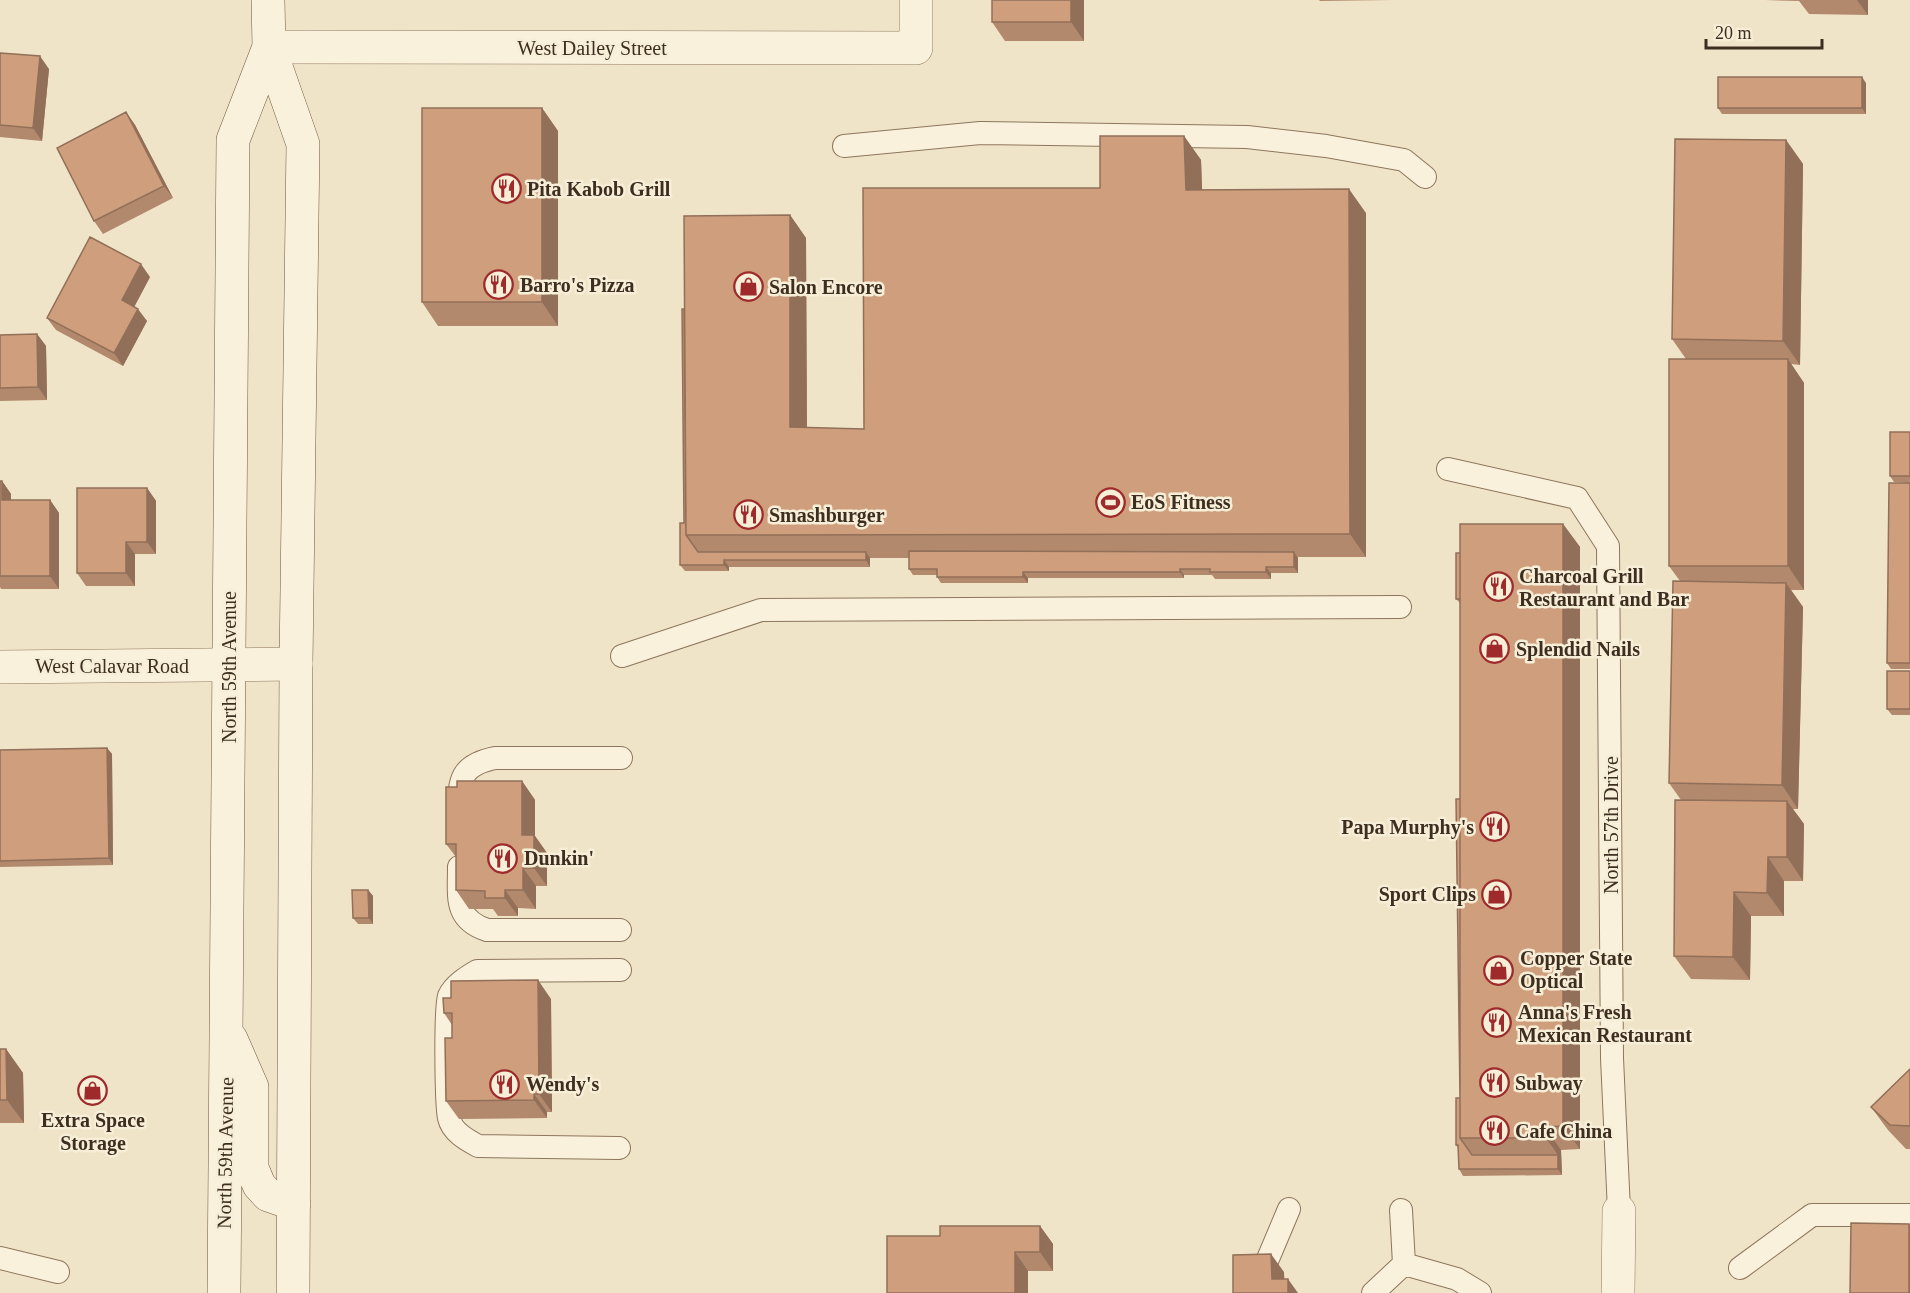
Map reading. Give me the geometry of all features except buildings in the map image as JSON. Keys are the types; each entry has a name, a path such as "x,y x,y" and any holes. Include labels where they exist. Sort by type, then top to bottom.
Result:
{"main road":[{"name":"North 59th Avenue","path":"268,0 269,47 303,144 296,664 293,1293"},
{"name":"West Dailey Street","path":"269,47 916,48 916,0"},
{"name":"North 59th Avenue","path":"224,1293 233,140 269,47"},
{"name":"West Calavar Road","path":"0,667 296,664"},
{"path":"227,1029 252,1087 252,1168 259,1185 268,1195 294,1204"},
{"name":"North 57th Drive","path":"1618,1293 1619,1211"}],"lane":[{"path":"844,146 980,133 1246,136 1326,146 1404,160 1425,177"},
{"name":"North 57th Drive","path":"1448,469 1577,498 1608,546 1612,1058 1619,1211"},
{"path":"622,656 761,610 1400,607"},
{"path":"621,758 495,758 480,761 467,770 459,782 460,908 470,924 487,930 621,930"},
{"path":"619,1148 478,1146 460,1136 449,1120 446,1028 449,996 460,982 477,971 621,970"},
{"path":"1262,1273 1289,1209"},
{"path":"1401,1210 1404,1264"},
{"path":"1740,1268 1812,1215 1910,1215"},
{"path":"0,1258 58,1272"},
{"path":"1404,1264 1480,1293"},
{"path":"1373,1293 1404,1264"}],"place":[{"name":"Pita Kabob Grill","path":"506,189"},
{"name":"Barro's Pizza","path":"499,285"},
{"name":"Salon Encore","path":"748,287"},
{"name":"EoS Fitness","path":"1110,502"},
{"name":"Smashburger","path":"748,515"},
{"name":"Charcoal Grill Restaurant and Bar","path":"1498,587"},
{"name":"Splendid Nails","path":"1495,649"},
{"name":"Papa Murphy's","path":"1495,827"},
{"name":"Dunkin'","path":"503,858"},
{"name":"Sport Clips","path":"1497,894"},
{"name":"Copper State Optical","path":"1499,970"},
{"name":"Anna's Fresh Mexican Restaurant","path":"1497,1023"},
{"name":"Subway","path":"1494,1083"},
{"name":"Wendy's","path":"505,1084"},
{"name":"Extra Space Storage","path":"93,1090"},
{"name":"Cafe China","path":"1494,1131"}]}
